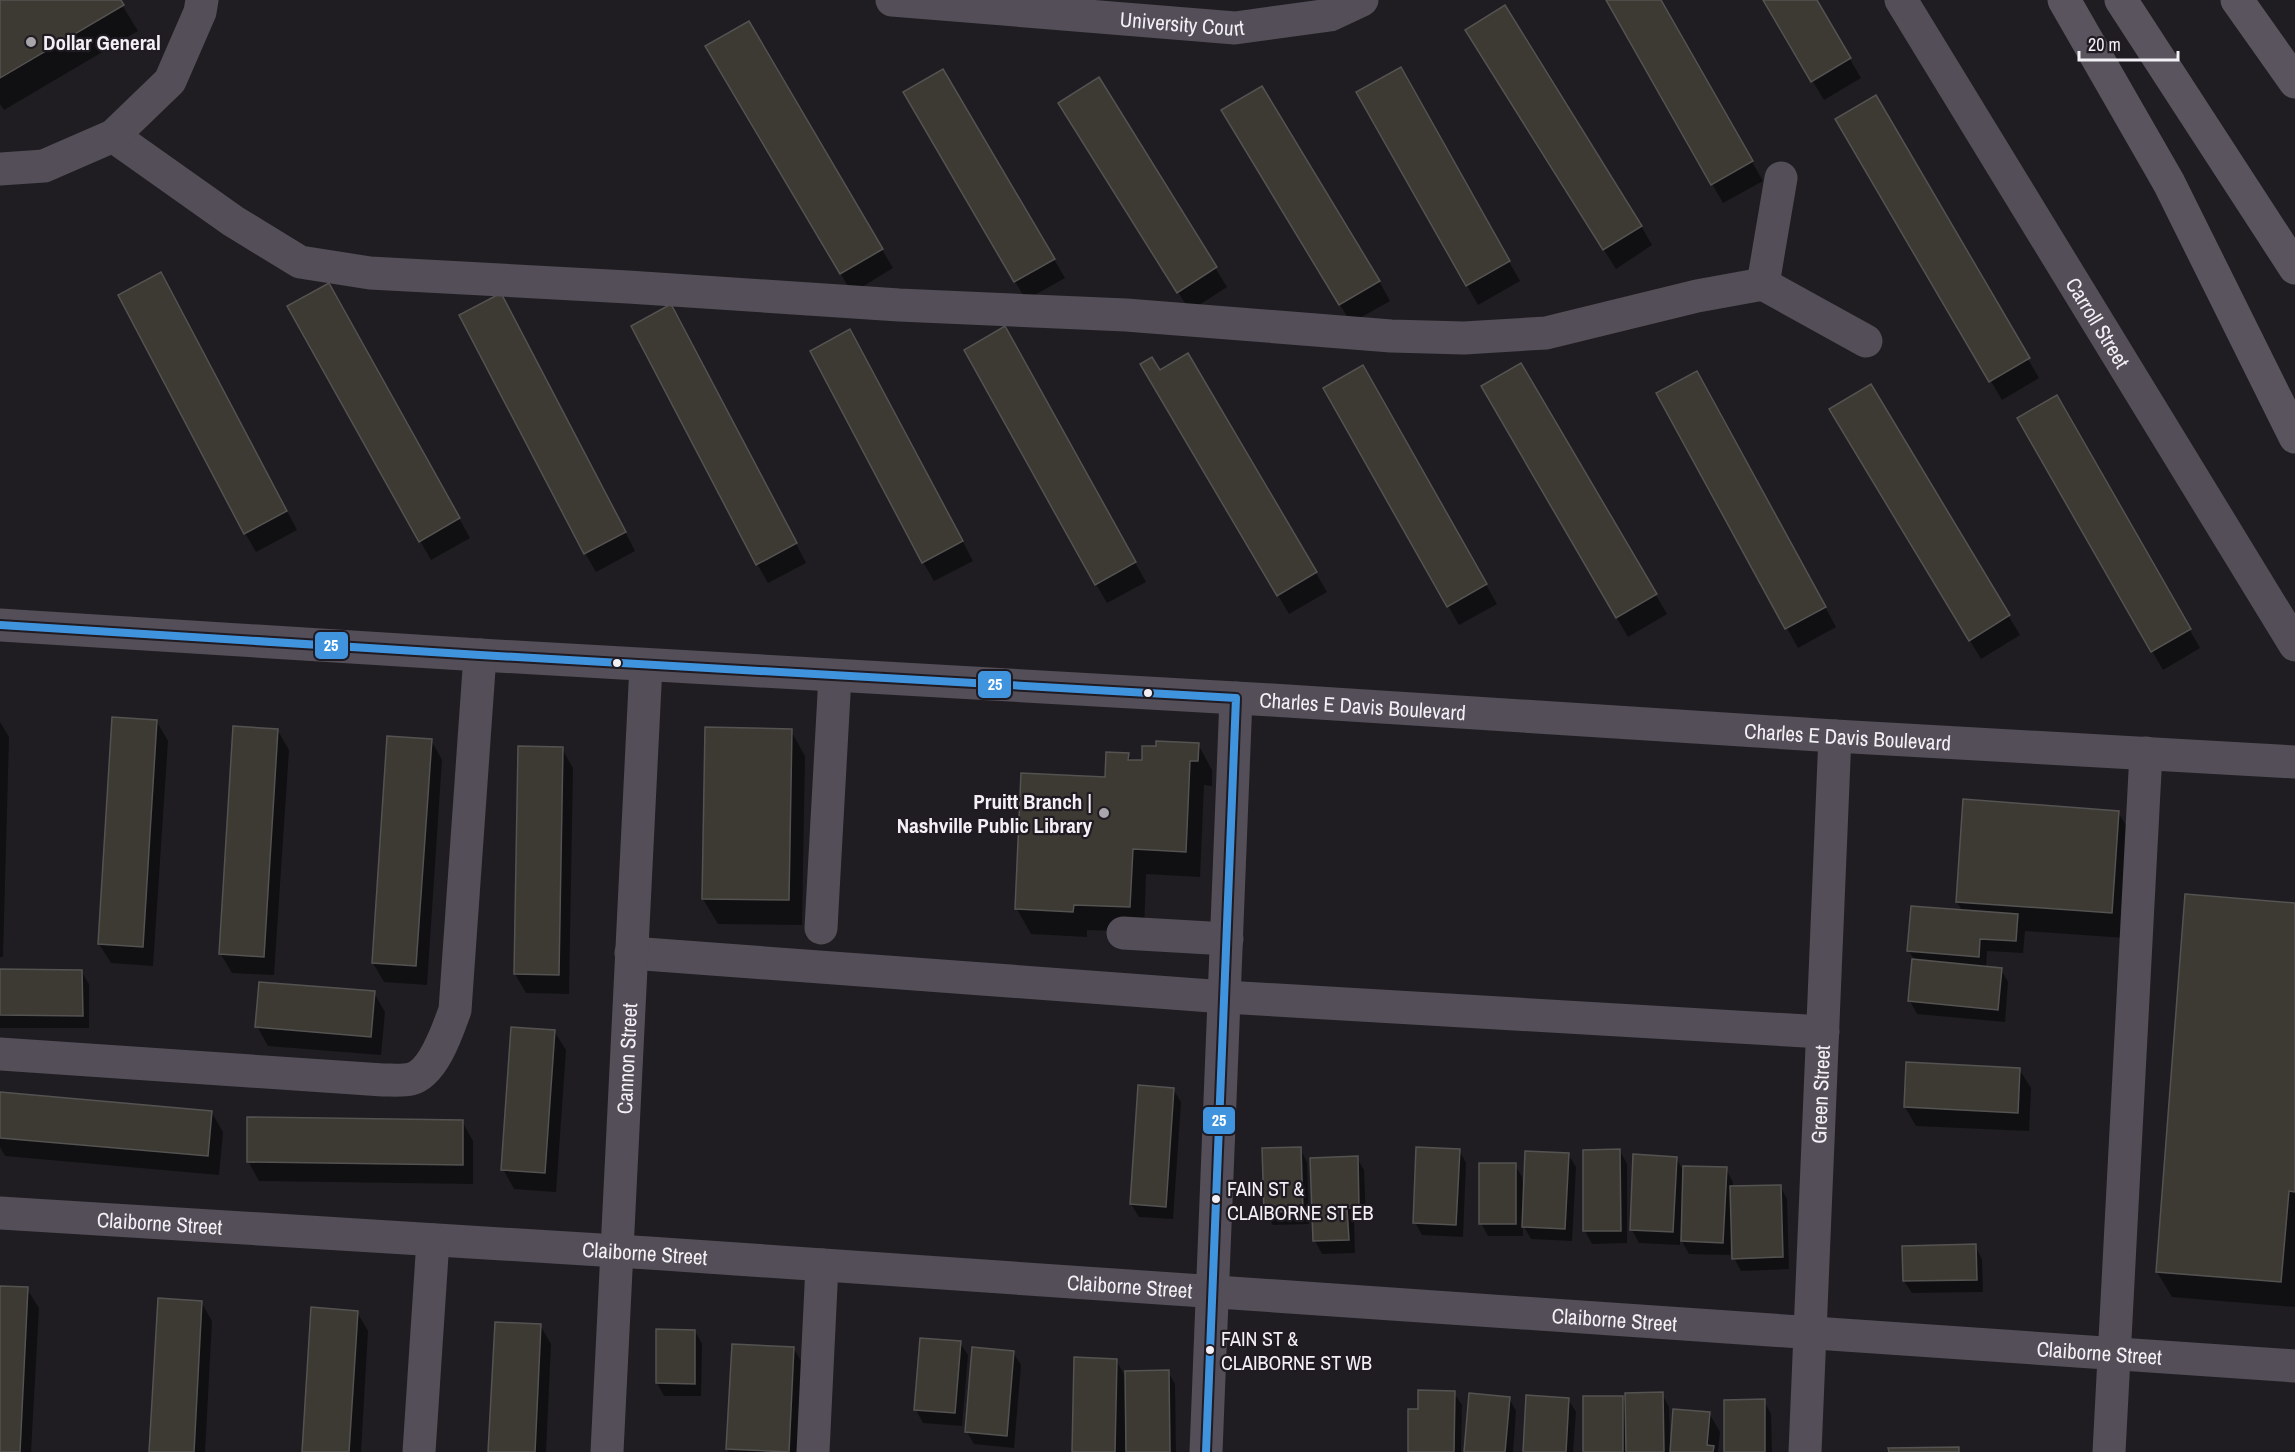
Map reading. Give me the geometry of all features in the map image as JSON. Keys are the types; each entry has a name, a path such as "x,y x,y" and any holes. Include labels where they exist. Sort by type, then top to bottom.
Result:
{"highway":[{"path":"2064,0 2169,183 2295,437"},
{"path":"2121,0 2295,268"},
{"path":"2237,0 2295,81"}],"street":[{"path":"0,169 44,166 113,136 170,81 200,12 202,0"},
{"name":"University Court","path":"892,0 1235,28 1330,15 1362,0"},
{"name":"Carroll Street","path":"1901,0 2295,645"},
{"path":"113,136 233,221 300,262 370,273 899,305 1126,315 1391,336 1464,338 1546,333 1697,296 1763,284 1866,341"},
{"path":"1763,284 1781,178"},
{"name":"Charles E Davis Boulevard","path":"0,625 2295,762"},
{"path":"0,1054 383,1080 412,1079 425,1069 441,1049 455,1010 480,655"},
{"name":"Cannon Street","path":"607,1452 646,665"},
{"path":"821,928 835,676"},
{"path":"1206,1452 1236,698"},
{"name":"Green Street","path":"1805,1452 1835,736"},
{"path":"2109,1452 2146,753"},
{"path":"1123,933 1227,939"},
{"path":"631,953 1225,997 1823,1032"},
{"name":"Claiborne Street","path":"0,1213 617,1251 2295,1366"},
{"path":"419,1452 433,1240"},
{"path":"813,1452 822,1265"}],"building":[{"name":"Dollar General","path":"0,0 121,0 124,5 0,78"},
{"path":"1606,0 1661,0 1753,161 1711,185"},
{"path":"1763,0 1817,0 1851,58 1811,82"},
{"path":"1505,5 1642,226 1603,250 1465,30"},
{"path":"749,21 883,249 840,274 705,46"},
{"path":"1401,67 1510,261 1466,286 1356,92"},
{"path":"943,69 1055,259 1014,282 903,92"},
{"path":"1099,77 1217,267 1177,293 1058,103"},
{"path":"1262,86 1380,281 1339,305 1221,110"},
{"path":"1876,95 2030,358 1989,382 1835,119"},
{"path":"161,272 287,511 244,534 118,295"},
{"path":"329,283 460,518 419,542 287,306"},
{"path":"501,293 626,532 584,554 459,315"},
{"path":"671,304 797,543 756,565 631,326"},
{"path":"1005,326 1136,562 1095,585 964,350"},
{"path":"850,329 963,541 922,563 810,351"},
{"path":"1188,353 1317,572 1277,596 1140,364 1152,357 1160,370"},
{"path":"1521,363 1657,594 1616,618 1481,386"},
{"path":"1363,365 1487,584 1447,607 1323,388"},
{"path":"1697,371 1826,607 1785,629 1656,393"},
{"path":"1871,384 2010,615 1969,641 1829,409"},
{"path":"2057,395 2191,629 2151,652 2017,418"},
{"path":"112,717 157,720 143,947 98,944"},
{"path":"233,726 278,729 264,957 219,954"},
{"path":"705,727 792,729 789,900 702,899"},
{"path":"387,736 432,739 416,966 372,963"},
{"name":"Pruitt Branch | Nashville Public Library","path":"1156,741 1199,743 1198,761 1190,761 1186,852 1133,849 1130,907 1074,905 1073,912 1015,909 1021,773 1105,777 1106,752 1129,753 1128,760 1142,760 1142,746 1156,746"},
{"path":"518,746 563,747 559,975 514,974"},
{"path":"1963,799 2119,811 2112,913 1956,902"},
{"path":"2185,894 2295,903 2295,1192 2289,1191 2281,1282 2156,1272"},
{"path":"1911,906 2018,914 2016,941 1980,939 1979,957 1907,951"},
{"path":"1912,959 2002,968 1998,1010 1908,1001"},
{"path":"0,969 82,970 83,1016 0,1015"},
{"path":"259,982 375,991 371,1037 255,1027"},
{"path":"511,1027 555,1030 545,1173 501,1170"},
{"path":"1906,1062 2020,1068 2018,1113 1904,1107"},
{"path":"1138,1085 1174,1088 1166,1207 1130,1204"},
{"path":"0,1092 212,1111 208,1156 0,1138"},
{"path":"247,1117 463,1120 463,1165 247,1162"},
{"path":"1301,1147 1303,1212 1264,1212 1262,1148"},
{"path":"1416,1147 1460,1149 1456,1225 1413,1223"},
{"path":"1620,1149 1621,1231 1583,1231 1583,1150"},
{"path":"1525,1151 1569,1153 1565,1229 1522,1227"},
{"path":"1633,1154 1677,1157 1673,1232 1630,1230"},
{"path":"1358,1156 1359,1208 1347,1208 1349,1240 1313,1241 1310,1158"},
{"path":"1479,1163 1516,1163 1516,1224 1479,1224"},
{"path":"1683,1166 1727,1167 1723,1243 1681,1241"},
{"path":"1781,1185 1783,1257 1732,1259 1730,1186"},
{"path":"1976,1244 1977,1280 1903,1281 1902,1246"},
{"path":"0,1286 28,1287 20,1452 0,1452"},
{"path":"158,1298 202,1301 194,1452 149,1452"},
{"path":"311,1307 358,1311 349,1452 302,1452"},
{"path":"495,1322 541,1324 535,1452 488,1452"},
{"path":"656,1329 695,1330 695,1384 656,1383"},
{"path":"920,1338 961,1341 955,1413 914,1410"},
{"path":"732,1344 794,1347 789,1452 726,1449"},
{"path":"972,1347 1014,1351 1007,1436 965,1432"},
{"path":"1074,1357 1117,1359 1115,1452 1072,1452"},
{"path":"1169,1370 1170,1452 1126,1452 1125,1371"},
{"path":"1418,1390 1455,1391 1454,1452 1408,1452 1408,1409 1418,1409"},
{"path":"1663,1392 1664,1452 1626,1452 1625,1393"},
{"path":"1469,1393 1510,1397 1505,1452 1464,1452"},
{"path":"1526,1395 1569,1398 1566,1452 1523,1452"},
{"path":"1583,1396 1623,1396 1623,1452 1583,1452"},
{"path":"1765,1399 1765,1452 1724,1452 1724,1400"},
{"path":"1673,1409 1710,1412 1707,1445 1714,1446 1713,1452 1670,1452"},
{"path":"1959,1447 1959,1452 1889,1452 1888,1448"}],"transit line":[{"name":"25","path":"0,625 1236,698 1206,1452"}],"place":[{"name":"Dollar General","path":"31,42"},
{"name":"Pruitt Branch | Nashville Public Library","path":"1104,813"},
{"name":"FAIN ST & CLAIBORNE ST EB","path":"1216,1199"},
{"name":"FAIN ST & CLAIBORNE ST WB","path":"1210,1350"}]}
